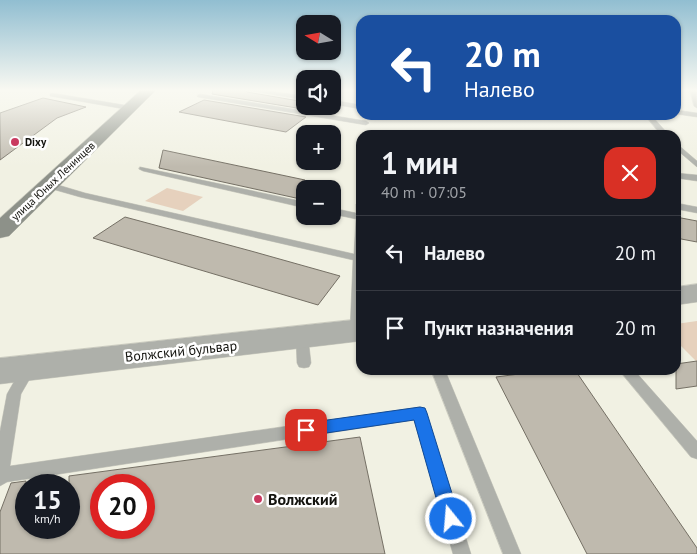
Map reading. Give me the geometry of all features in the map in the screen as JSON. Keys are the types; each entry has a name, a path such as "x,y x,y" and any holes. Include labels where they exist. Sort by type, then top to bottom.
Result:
{"main road":[{"name":"улица Юных Ленинцев","path":"0,231 122,116"}],"street":[{"path":"681,296 697,294"},
{"name":"Волжский бульвар","path":"14,369 303,350 356,331"}],"lane":[{"path":"322,116 366,123"},
{"path":"651,120 661,130"},
{"path":"681,150 697,164"},
{"path":"143,169 296,203"},
{"path":"681,175 697,178"},
{"path":"48,185 83,195 356,258"},
{"path":"681,207 697,210"},
{"path":"341,213 356,216"},
{"path":"14,369 14,394 1,476 420,413 462,554"},
{"path":"440,375 512,554"},
{"path":"630,375 697,452"}],"shaded area":[{"path":"167,188 203,197 183,211 145,201"},
{"path":"697,321 697,362 681,346 681,323"}],"building":[{"path":"0,116 63,116 57,118 0,160"},
{"path":"200,116 306,117 286,132"},
{"path":"163,150 305,180 296,180 296,198 159,168"},
{"path":"125,217 340,276 318,305 93,238"},
{"path":"681,218 697,221 697,242 681,239"},
{"path":"697,361 697,386 676,389 676,375 681,375 681,363"},
{"path":"511,375 578,375 697,548 697,554 587,554 496,377"},
{"name":"Волжский","path":"360,437 385,554 0,554 0,512 11,483 15,482 15,539 80,539 80,475"}],"place":[{"name":"Dixy","path":"15,142"},
{"name":"Волжский","path":"258,499"}],"route":[{"path":"306,430 420,413 451,519"}]}
